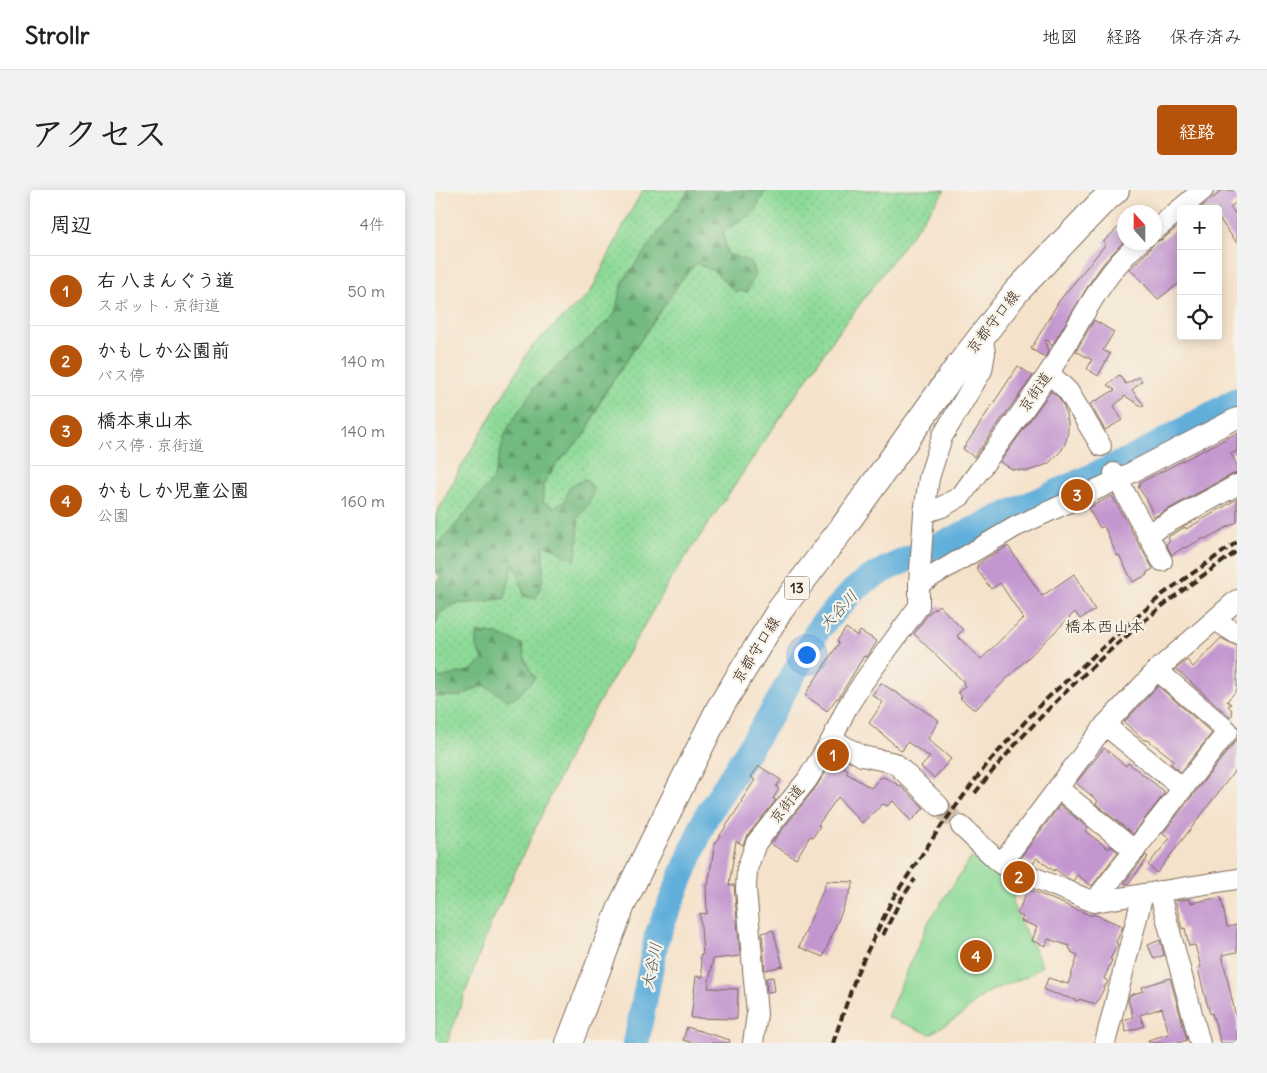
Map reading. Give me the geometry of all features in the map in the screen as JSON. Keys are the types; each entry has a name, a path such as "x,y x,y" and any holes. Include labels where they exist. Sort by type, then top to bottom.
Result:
{"main road":[{"name":"京都守口線","path":"569,1043 622,905 719,709 780,610 1016,292 1100,204 1116,190"}],"street":[{"path":"1162,224 1203,190"},
{"name":"京街道","path":"923,521 961,496 1049,373 1100,286 1131,250"},
{"name":"京街道","path":"753,1043 757,1014 745,890 747,869 756,844 807,780 864,681 919,606 923,521 929,478 942,438 982,370 985,353 983,335"},
{"path":"1049,373 1068,391 1101,446"},
{"path":"919,584 1015,527 1115,476 1237,418"},
{"path":"1115,476 1162,562"},
{"path":"1147,534 1237,485"},
{"path":"1001,864 1105,725 1157,670 1237,600"},
{"path":"1215,620 1237,634"},
{"path":"1094,902 1233,726 1157,670"},
{"path":"1105,725 1183,788"},
{"path":"832,739 862,756 895,763 939,806"},
{"path":"1058,788 1135,850"},
{"path":"961,826 1001,864 1094,902 1237,879"},
{"path":"1105,1043 1151,893"},
{"path":"1151,893 1200,1043"}],"green space":[{"path":"643,190 689,190 623,281 615,315 535,387 506,431 494,479 445,538 435,547 436,515 460,469 531,347 590,293"},
{"path":"689,190 766,190 753,213 723,231 726,253 751,262 755,275 747,292 734,291 714,271 696,263 680,282 603,395 586,433 556,465 543,484 543,502 554,507 565,501 569,487 585,479 595,488 588,505 578,518 578,540 575,561 551,547 543,545 543,579 536,599 524,596 513,563 505,598 454,604 440,613 435,626 435,582 441,577 435,572 435,547 445,538 493,479 506,431 535,387 614,315 623,281"},
{"path":"766,190 945,190 831,343 673,576 574,745 489,928 447,1043 435,1043 435,696 460,696 484,685 535,678 525,662 522,644 477,647 483,660 473,670 440,678 435,672 435,626 440,613 454,604 505,598 512,562 518,574 543,563 543,544 575,560 578,540 578,518 588,505 565,501 554,507 543,502 543,484 556,465 586,433 603,396 680,282 696,263 714,271 734,291 723,231 753,213"},
{"path":"477,632 497,634 522,644 526,662 535,678 518,696 507,700 484,685 460,696 435,696 435,672 440,678 472,670 483,660 477,647"},
{"path":"971,858 1018,885 1012,902 1042,966 1028,976 993,990 978,999 963,1014 930,1034 887,1017 929,921"}],"building":[{"path":"1218,190 1220,192 1223,190 1237,190 1237,202 1230,207 1237,216 1237,243 1222,222 1222,205 1204,205 1218,194"},
{"path":"1177,227 1177,285 1158,299 1130,269 1149,250 1162,250 1163,239"},
{"path":"1117,229 1117,249 1091,281 1052,346 1048,340 1045,341 1048,352 1045,357 1031,349 1059,301 1106,244 1103,242"},
{"path":"1094,320 1114,332 1103,350 1110,354 1098,376 1087,369 1092,360 1076,351"},
{"path":"1018,366 1033,376 974,457 963,449"},
{"path":"1119,375 1126,384 1139,377 1142,381 1132,390 1144,405 1143,407 1125,396 1114,406 1122,420 1105,430 1090,404 1115,390 1107,385"},
{"path":"1051,391 1059,398 1064,407 1068,422 1068,432 1062,450 1048,464 1028,471 1012,469 1000,462"},
{"path":"1237,433 1237,451 1231,454 1237,465 1237,473 1154,517 1147,500 1138,487 1140,486 1139,483"},
{"path":"1112,496 1153,569 1146,573 1147,575 1133,582 1119,555 1117,556 1104,526 1100,528 1088,508"},
{"path":"1237,499 1237,522 1205,539 1184,547 1172,555 1166,544 1170,541 1168,537 1185,527 1186,529 1188,528"},
{"path":"1008,546 1042,596 1074,574 1095,610 1080,619 1075,612 976,709 973,709 960,698 962,697 958,692 965,686 964,682 914,634 929,613 939,605 963,630 957,636 981,659 1023,618 1000,583 991,589 976,568 985,559"},
{"path":"846,628 857,636 860,631 877,641 867,657 864,656 838,699 827,711 805,695 839,643 837,641"},
{"path":"1221,638 1237,646 1237,690 1227,701 1231,704 1228,706 1233,714 1230,717 1176,669 1187,660 1193,667"},
{"path":"881,683 939,720 928,739 951,759 934,778 921,767 930,757 907,742 902,751 869,723 883,702 872,695"},
{"path":"1158,686 1212,733 1181,772 1171,764 1174,760 1148,740 1144,740 1124,722"},
{"path":"1237,739 1237,768 1157,873 1148,865 1170,838 1163,833"},
{"path":"1104,748 1126,766 1128,763 1164,791 1164,794 1133,834 1096,804 1098,801 1076,783"},
{"path":"833,760 848,770 846,773 871,788 881,777 884,777 902,787 924,808 911,821 893,801 887,806 883,804 862,823 838,797 818,825 820,826 813,837 810,836 796,859 771,844 816,787"},
{"path":"759,766 781,780 776,787 779,789 773,799 776,800 747,836 743,845 736,841 729,885 734,885 740,956 713,959 708,988 738,989 737,1019 691,1018 696,976 703,977 700,955 703,954 700,913 707,914 706,885 708,885 715,843 755,780 751,777"},
{"path":"1060,805 1088,828 1085,831 1109,849 1111,846 1118,852 1092,886 1077,875 1073,881 1067,878 1037,858 1033,864 1020,858"},
{"path":"1146,855 1148,857 1129,884 1124,883"},
{"path":"827,881 854,882 823,957 799,947"},
{"path":"1028,889 1092,916 1093,914 1123,926 1104,979 1108,981 1096,1004 1079,999 1078,1001 1044,990 1048,978 1068,984 1078,955 1071,952 1070,946 1048,939 1046,946 1032,941 1037,927 1021,921 1023,917 1017,914"},
{"path":"1221,897 1227,927 1237,925 1237,952 1222,955 1237,1022 1237,1043 1221,1043 1202,985 1198,968 1201,967 1195,945 1189,946 1185,928 1182,929 1175,901 1189,899 1190,903"},
{"path":"773,930 783,966 765,970 762,933"},
{"path":"1160,940 1164,955 1154,959 1148,945"},
{"path":"773,977 775,991 767,992 766,978"},
{"path":"1170,978 1187,1040 1178,1043 1149,1043 1148,1040 1169,1034 1162,1008 1140,1015 1144,1026 1126,1032 1123,1020 1133,1017 1128,1000 1130,995 1143,991 1142,987"},
{"path":"687,1027 730,1040 729,1043 693,1043 683,1040"}],"waterway":[{"name":"大谷川","path":"636,1043 657,936 706,817 773,711 819,628 853,591 867,580 888,568 1139,455 1237,400"}],"tunnel":[{"path":"939,806 961,826"}],"railway":[{"path":"833,1043 857,973 893,898 939,829 988,763 1041,704 1163,594 1237,542"},
{"path":"975,793 1018,741 1065,692 1166,603 1237,551"},
{"path":"883,935 900,901 915,879"}],"place":[{"name":"橋本東山本","path":"1077,495"},
{"name":"右 八まんぐう道","path":"833,755"},
{"name":"かもしか公園前","path":"1019,877"},
{"name":"かもしか児童公園","path":"976,956"}],"district":[{"name":"橋本西山本","path":"1105,626"}]}
